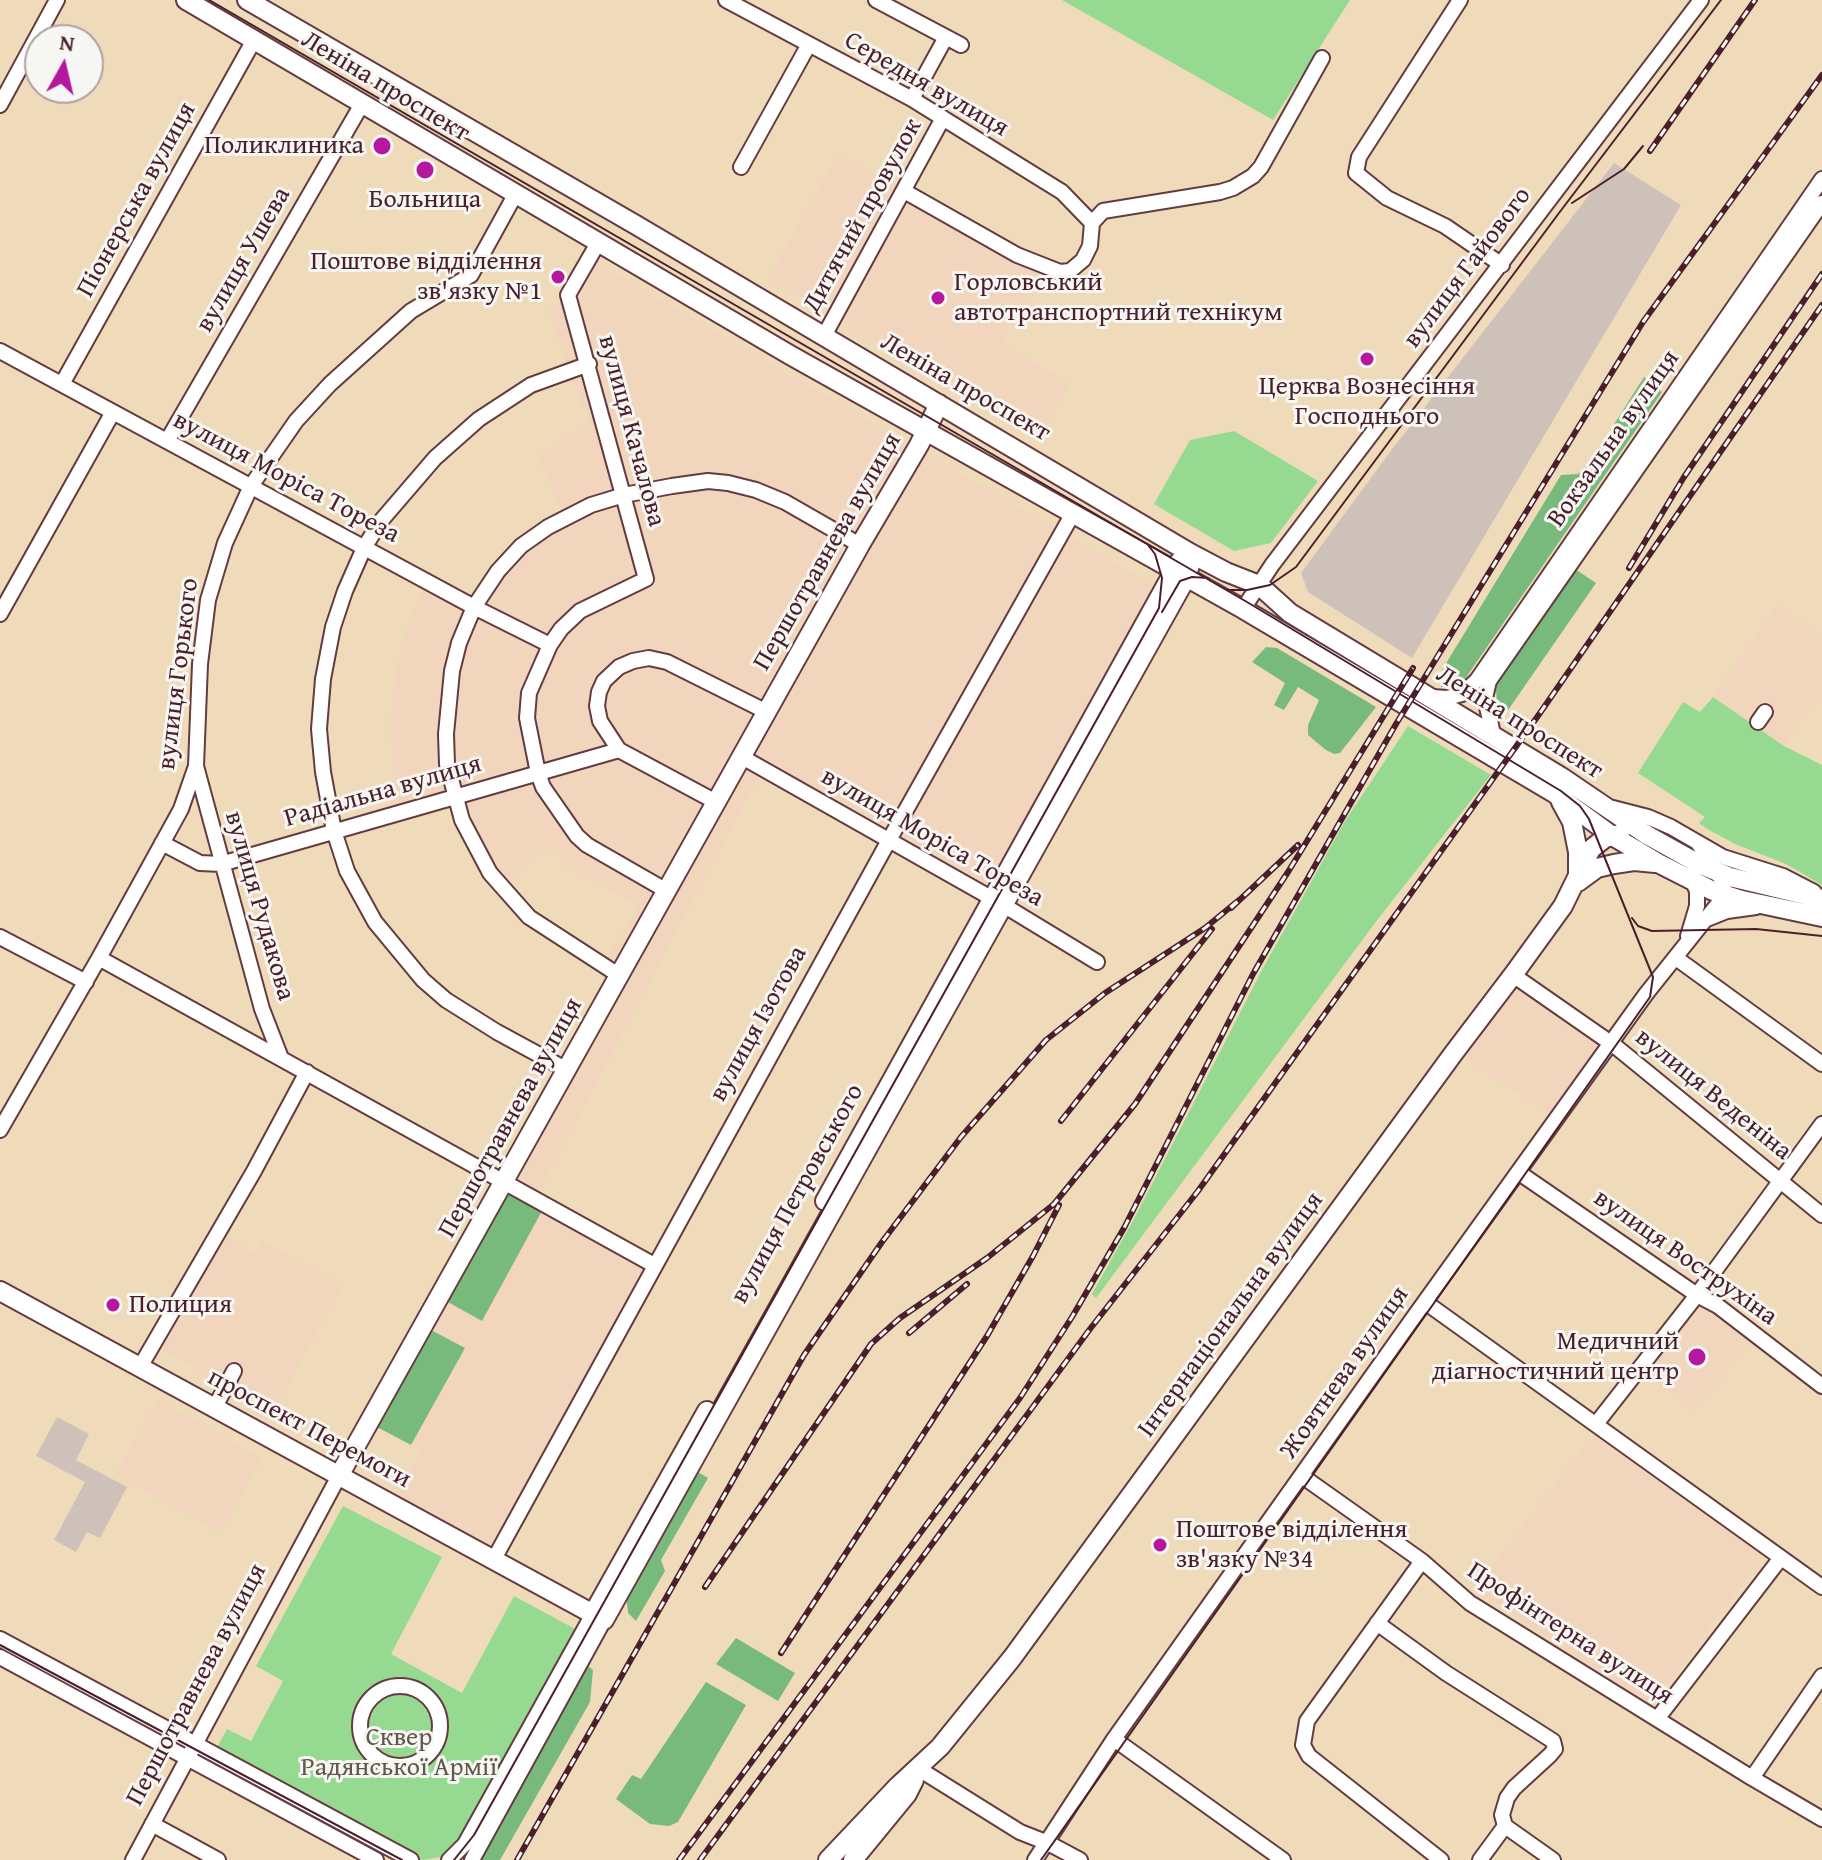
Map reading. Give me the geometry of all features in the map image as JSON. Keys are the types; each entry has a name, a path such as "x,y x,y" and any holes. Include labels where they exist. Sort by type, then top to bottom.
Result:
{"main road":[{"name":"Леніна проспект","path":"186,0 790,355 1243,609 1554,793 1611,835 1658,863 1725,895 1822,917"},
{"name":"Леніна проспект","path":"247,0 274,6 1190,553 1264,589 1290,613 1493,734 1647,835 1744,882 1822,897"},
{"name":"Першотравнева вулиця","path":"340,1474 939,404"},
{"name":"вулиця Петровського","path":"598,1617 1180,575 1182,557 1190,553"},
{"name":"Леніна проспект","path":"1554,793 1572,822 1579,864 1576,883"},
{"path":"1597,868 1609,850 1611,835 1610,822 1601,805"},
{"path":"1611,835 1647,835"},
{"name":"Інтернаціональна вулиця","path":"828,1860 940,1747 1012,1658 1513,975 1576,883 1591,849 1598,841 1611,835"},
{"name":"Інтернаціональна вулиця","path":"1576,883 1597,868 1634,861 1658,863"},
{"name":"проспект Перемоги","path":"0,1291 598,1617"},
{"name":"Інтернаціональна вулиця","path":"853,1860 907,1794 919,1769"}],"street":[{"path":"0,105 57,0"},
{"name":"Середня вулиця","path":"726,0 912,99 1062,192 1092,223"},
{"path":"876,0 961,45"},
{"path":"1460,0 1359,157 1356,173 1387,198 1445,226 1502,265"},
{"name":"вулиця Гайового","path":"1272,565 1701,0"},
{"path":"912,99 946,37"},
{"name":"Піонерська вулиця","path":"62,384 254,40"},
{"path":"741,167 808,46"},
{"path":"904,191 1017,255 1060,272 1070,271 1083,260 1090,246 1092,223 1103,211 1220,192 1244,183 1261,167 1322,58"},
{"name":"вулиця Ушева","path":"167,441 362,104"},
{"name":"Дитячий провулок","path":"824,336 943,118"},
{"name":"Вокзальна вулиця","path":"1429,697 1447,698 1462,694 1477,680 1822,179"},
{"name":"вулиця Горького","path":"0,1130 181,809 196,766 197,697 208,600 225,543 251,486 296,421 330,384 411,311 471,275 515,195"},
{"name":"Вокзальна вулиця","path":"1493,734 1485,698 1489,681 1822,203"},
{"name":"вулиця Качалова","path":"550,645 580,611 646,579 568,295 598,243"},
{"name":"вулиця Моріса Тореза","path":"0,351 550,645"},
{"path":"567,1070 446,1000 423,980 375,922 347,871 334,831 319,729 323,679 333,627 345,591 364,548 398,499 455,438 479,419 531,385 589,364"},
{"path":"0,614 113,412"},
{"path":"620,976 529,917 490,873 462,820 447,764 449,704 459,643 474,607 498,571 521,546 548,527 624,495 708,481 756,490 785,502 860,545"},
{"name":"вулиця Ізотова","path":"494,1559 888,842 1072,515"},
{"path":"1226,572 1254,577 1272,565"},
{"path":"1243,609 1264,589 1272,565"},
{"path":"550,645 527,704 538,773 551,800 587,845 667,891"},
{"path":"716,802 619,750 600,721 597,706 604,681 619,667 649,658 667,662 767,712"},
{"name":"Радіальна вулиця","path":"221,864 619,750"},
{"name":"вулиця Моріса Тореза","path":"742,757 1097,962"},
{"name":"вулиця Рудакова","path":"196,766 262,1009 281,1058"},
{"path":"1601,805 1648,817 1723,857 1783,876 1822,897"},
{"path":"162,843 200,863 221,864"},
{"path":"1698,843 1723,882 1725,895"},
{"path":"1693,882 1697,891 1697,906 1679,953 1822,1064"},
{"name":"Жовтнева вулиця","path":"1035,1860 1114,1739 1610,1042 1725,895"},
{"path":"1703,921 1727,911 1770,906"},
{"path":"0,937 86,982"},
{"path":"99,958 654,1265"},
{"name":"вулиця Веденіна","path":"1513,975 1610,1042 1822,1215"},
{"path":"140,1367 254,1171 307,1072"},
{"path":"1596,1424 1697,1295 1822,1124"},
{"name":"вулиця Вострухіна","path":"1518,1172 1697,1295 1718,1306 1822,1386"},
{"path":"1425,1302 1822,1587"},
{"path":"215,1407 234,1371"},
{"name":"Першотравнева вулиця","path":"133,1860 340,1474"},
{"name":"Профінтерна вулиця","path":"1302,1476 1422,1561 1470,1603 1822,1819"},
{"path":"1657,1719 1780,1559"},
{"path":"1422,1561 1307,1721 1303,1745 1309,1756 1441,1860"},
{"name":"вулиця Петровського","path":"449,1860 465,1844 598,1617"},
{"name":"вулиця Петровського","path":"472,1860 598,1617"},
{"path":"1377,1623 1446,1673 1553,1741 1555,1749 1507,1798 1502,1815 1505,1826 1553,1860"},
{"path":"0,1639 411,1860"},
{"path":"0,1657 376,1860"},
{"path":"1752,1778 1822,1676"},
{"path":"390,1687 407,1687 424,1695 431,1701 439,1718 439,1736 431,1752 409,1766 381,1762 366,1749 362,1741 362,1711 374,1695 390,1687"},
{"path":"1114,1739 1283,1860"},
{"path":"919,1769 1020,1832 1080,1860"},
{"path":"152,1824 218,1860"},
{"path":"1480,1860 1505,1826"}],"shaded area":[{"path":"838,154 902,189 832,315 768,280"},
{"path":"1614,163 1681,205 1412,658 1308,592 1301,573 1390,452"},
{"name":"Горловський автотранспортний технікум","path":"907,200 1039,276 1001,343 1070,383 1040,436 837,320"},
{"path":"587,257 1158,588 990,891 765,764 538,1193 513,1180 623,974 605,961 639,906 568,868 550,847 507,883 485,852 458,786 397,804 390,732 401,645 427,585 477,612 496,581 518,556 565,521 538,454 589,424 548,309 559,305"},
{"path":"1778,604 1822,634 1822,692 1784,746 1713,697"},
{"path":"1519,984 1602,1043 1551,1115 1465,1058"},
{"path":"508,1190 645,1266 490,1548 397,1497 422,1451 377,1427"},
{"path":"225,1236 255,1253 262,1241 343,1285 274,1411 162,1350"},
{"name":"Медичний діагностичний центр","path":"1700,1302 1752,1342 1695,1411 1642,1372"},
{"path":"158,1399 262,1458 220,1533 116,1474"},
{"path":"57,1417 89,1434 76,1460 127,1487 100,1538 87,1532 76,1552 54,1540 85,1482 36,1456"},
{"path":"1593,1435 1762,1554 1651,1707 1475,1589"}],"green space":[{"path":"1062,0 1350,0 1273,120"},
{"path":"1644,377 1662,392 1465,679 1453,686 1441,687 1442,670 1561,475 1578,474 1589,464"},
{"path":"1234,431 1318,481 1271,543 1234,551 1154,504 1190,440"},
{"path":"1575,569 1596,583 1506,713 1497,704 1500,673"},
{"path":"1266,647 1277,648 1376,707 1340,753 1326,750 1308,735 1308,725 1319,700 1298,687 1284,710 1274,705 1285,683 1252,662"},
{"path":"1713,697 1784,746 1822,765 1822,885 1786,864 1709,830 1699,823 1705,817 1638,773 1683,702 1700,712"},
{"path":"1408,726 1491,775 1378,919 1096,1298 1092,1294 1262,970 1345,821"},
{"path":"508,1190 543,1209 482,1321 446,1301"},
{"path":"431,1330 465,1348 411,1445 377,1427"},
{"path":"696,1471 708,1478 661,1560 665,1571 636,1621 628,1613 626,1593"},
{"name":"Сквер Радянської Армії","path":"343,1506 442,1557 391,1654 462,1693 514,1596 577,1630 458,1846 441,1857 422,1860 216,1749 227,1729 251,1741 283,1681 256,1666"},
{"path":"736,1638 795,1673 778,1701 716,1664"},
{"path":"587,1665 593,1670 590,1702 500,1860 479,1860"},
{"path":"706,1682 746,1705 678,1822 669,1826 650,1824 616,1799 632,1775 641,1779"}],"tram line":[{"path":"209,0 1247,602 1561,791 1580,806 1589,819 1653,977 1650,997 1041,1860"},
{"path":"1227,590 1270,585 1296,567 1721,0"},
{"path":"1572,203 1624,169 1643,146"},
{"path":"454,1860 474,1835 1159,608 1162,578 1155,554 1148,545"},
{"path":"1162,612 1180,581 1192,577 1208,578"},
{"path":"1632,918 1638,926 1652,931 1756,929 1822,936"},
{"path":"0,1645 402,1860"}],"railway":[{"path":"1650,151 1755,0"},
{"path":"679,1860 1020,1398 1072,1317 1124,1228 1253,974 1396,724 1643,322 1822,75"},
{"path":"1629,568 1684,477 1822,274"},
{"path":"700,1860 1090,1329 1198,1191 1540,713 1822,305"},
{"path":"705,1587 871,1344 900,1318 987,1258 1054,1204 1135,1104 1288,872 1413,668"},
{"path":"1231,908 1298,845"},
{"path":"517,1860 804,1355 882,1242 961,1137 1046,1040 1105,993 1205,928 1239,900"},
{"path":"1061,1121 1212,929"},
{"path":"781,1653 987,1336 1059,1205"},
{"path":"909,1333 967,1284"}],"place":[{"name":"Поликлиника","path":"382,146"},
{"name":"Больница","path":"425,170"},
{"name":"Поштове відділення зв'язку №1","path":"558,277"},
{"name":"Горловський автотранспортний технікум","path":"938,298"},
{"name":"Церква Вознесіння Господнього","path":"1367,359"},
{"name":"Полиция","path":"113,1305"},
{"name":"Медичний діагностичний центр","path":"1697,1357"},
{"name":"Поштове відділення зв'язку №34","path":"1160,1545"}]}
